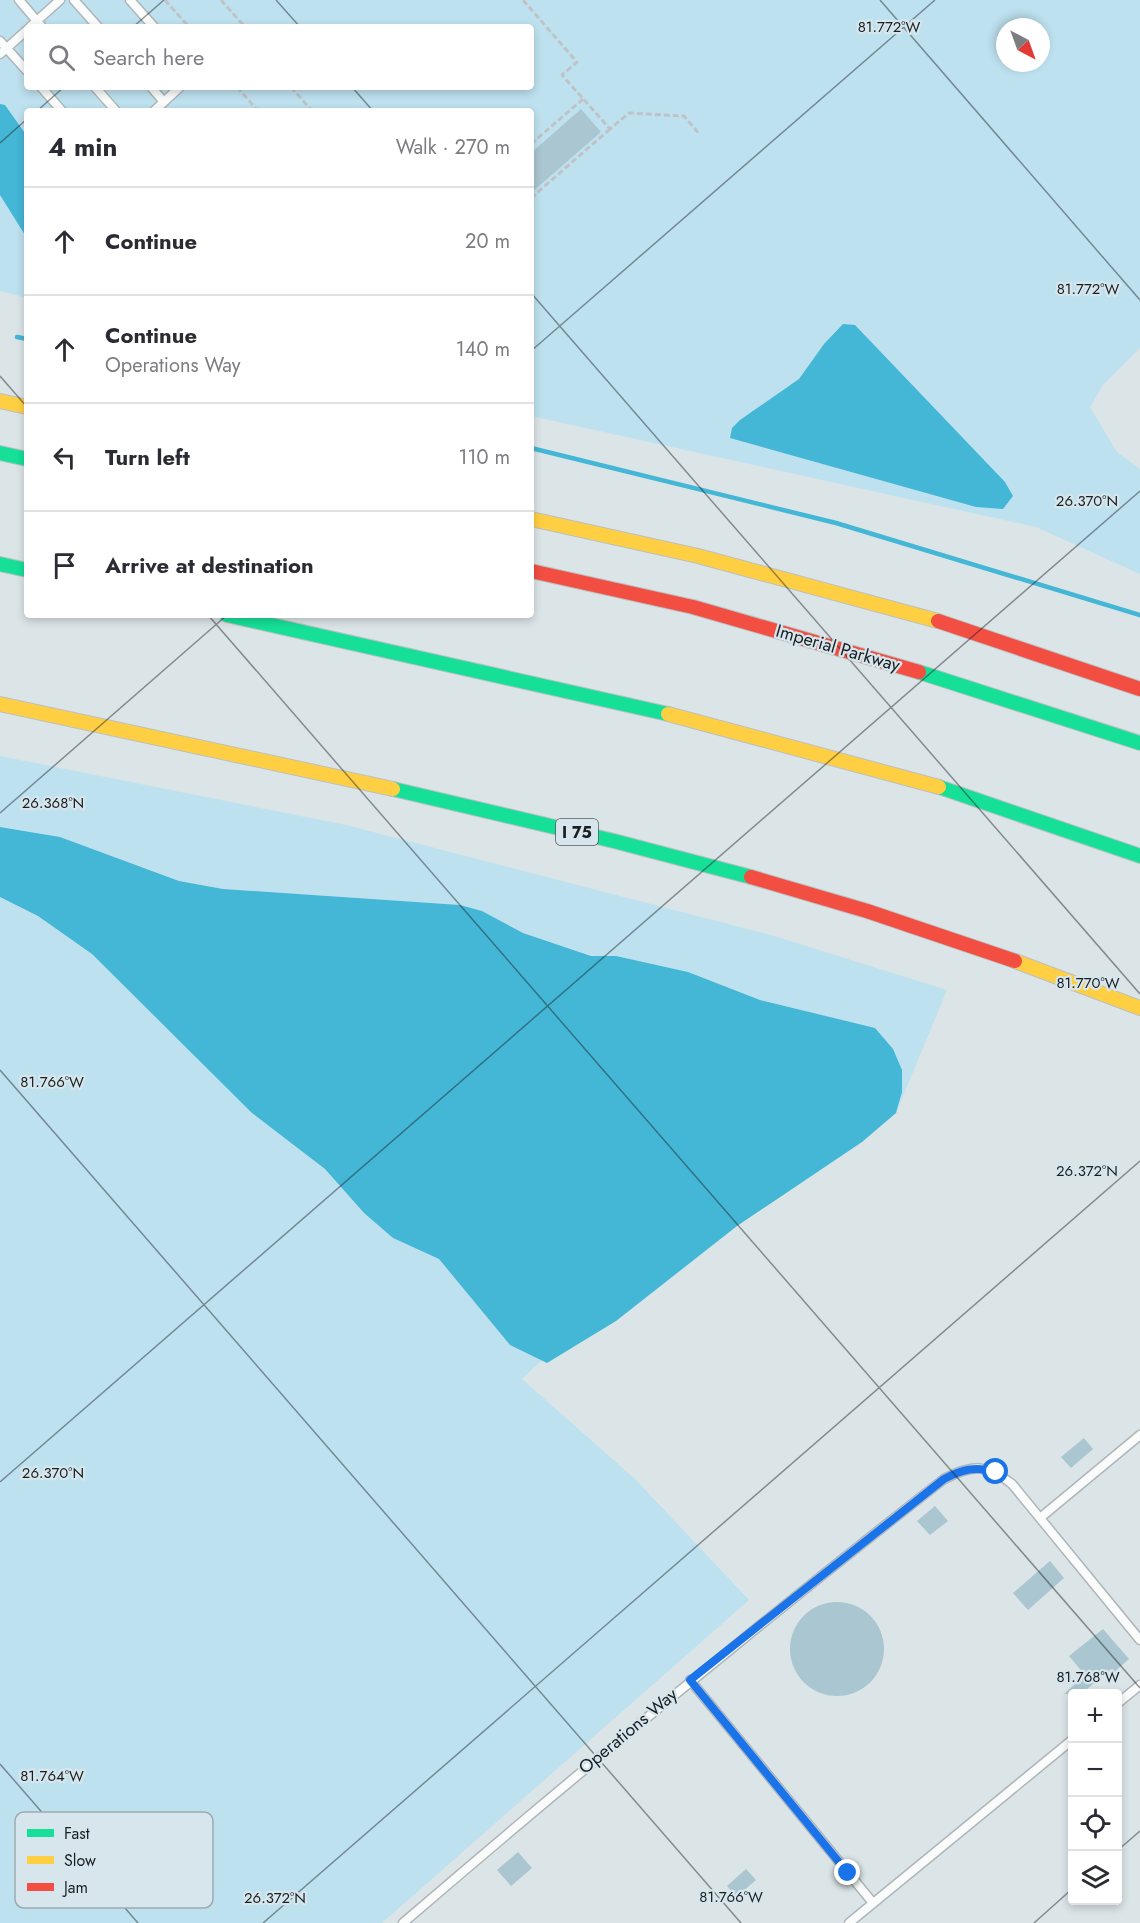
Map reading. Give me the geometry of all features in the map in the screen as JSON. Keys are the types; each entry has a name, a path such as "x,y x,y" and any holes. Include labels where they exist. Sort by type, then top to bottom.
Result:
{"main road":[{"path":"0,401 24,406"},
{"path":"0,453 24,458"},
{"path":"534,520 698,556 906,610 1140,689"},
{"path":"0,564 24,569"},
{"name":"Imperial Parkway","path":"534,572 693,607 886,660 1140,743"},
{"path":"240,618 721,726 953,791 1140,856"},
{"name":"I 75","path":"0,704 563,829 701,863 819,896 942,936 1140,1008"}],"lane":[{"path":"19,0 33,24"},
{"path":"36,24 60,0"},
{"path":"74,0 95,24"},
{"path":"130,0 151,24"},
{"path":"3,51 24,34"},
{"path":"0,41 3,51 24,68"},
{"path":"44,90 59,108"},
{"path":"98,90 113,108"},
{"path":"154,90 164,102"},
{"path":"157,108 177,90"},
{"path":"1040,1518 1140,1435"},
{"name":"Operations Way","path":"403,1923 690,1680 944,1479 964,1468 982,1468 996,1472 1012,1484 1140,1640"},
{"path":"690,1680 873,1903"},
{"path":"1122,1700 1140,1685"},
{"path":"849,1923 1068,1743"}],"path":[{"path":"165,0 186,24"},
{"path":"221,0 242,24"},
{"path":"523,0 577,62 562,75 610,129"},
{"path":"240,90 255,108"},
{"path":"294,90 309,108"},
{"path":"534,141 583,99"},
{"path":"534,195 629,113 684,117 700,135"}],"shaded area":[{"path":"0,0 1140,0 1140,348 1103,385 1090,407 1117,452 1140,469 1140,574 1036,527 534,417 534,108 24,108 24,297 0,291"},
{"path":"0,756 346,825 771,935 947,990 896,1113 902,1092 874,1028 760,1000 688,972 616,956 591,956 523,933 482,911 460,905 223,889 179,881 60,837 0,827"},
{"path":"0,897 38,916 92,954 252,1112 325,1169 364,1213 393,1238 439,1259 510,1345 542,1360 522,1379 636,1480 749,1600 382,1923 0,1923"}],"water":[{"path":"0,104 5,105 24,132 24,233 0,195"},
{"path":"843,324 855,325 1005,482 1013,496 1003,509 976,507 730,438 732,428 740,420 799,379 824,344"},
{"path":"0,827 60,837 179,881 223,889 460,905 482,911 523,933 591,956 616,956 688,972 760,1000 875,1028 893,1049 902,1070 902,1092 896,1113 862,1142 737,1226 616,1321 547,1363 510,1345 439,1259 393,1238 364,1213 325,1169 252,1113 92,954 38,916 0,897"}],"building":[{"path":"581,109 601,132 534,190 534,150"},
{"path":"1084,1438 1093,1449 1071,1468 1061,1457"},
{"path":"935,1506 948,1521 930,1535 917,1521"},
{"path":"1050,1561 1064,1578 1028,1610 1013,1593"},
{"path":"837,1602 855,1605 871,1615 881,1631 884,1649 881,1667 871,1683 855,1693 837,1696 819,1693 803,1683 793,1667 790,1649 793,1631 803,1615 819,1605"},
{"path":"1103,1629 1129,1659 1114,1672 1111,1669 1087,1689 1070,1689 1085,1675 1069,1656"},
{"path":"518,1852 532,1868 511,1886 497,1870"},
{"path":"746,1869 756,1880 736,1897 727,1886"}],"waterway":[{"path":"17,337 24,338"},
{"path":"534,449 836,523 1140,615"}],"traffic: fast":[{"path":"0,453 24,458"},
{"path":"0,564 24,569"},
{"path":"240,618 668,714"},
{"path":"919,672 1140,743"},
{"path":"939,787 1140,856"},
{"path":"393,789 614,841 751,877"}],"traffic: slow":[{"path":"0,401 24,406"},
{"path":"534,520 698,556 938,621"},
{"path":"0,704 393,789"},
{"path":"668,714 939,787"},
{"path":"1015,961 1140,1008"}],"traffic: jam":[{"path":"534,572 693,607 919,672"},
{"path":"938,621 1140,689"},
{"path":"751,877 867,911 1015,961"}],"route":[{"path":"848,1873 690,1680 944,1479 964,1468 982,1468 996,1472"}]}
